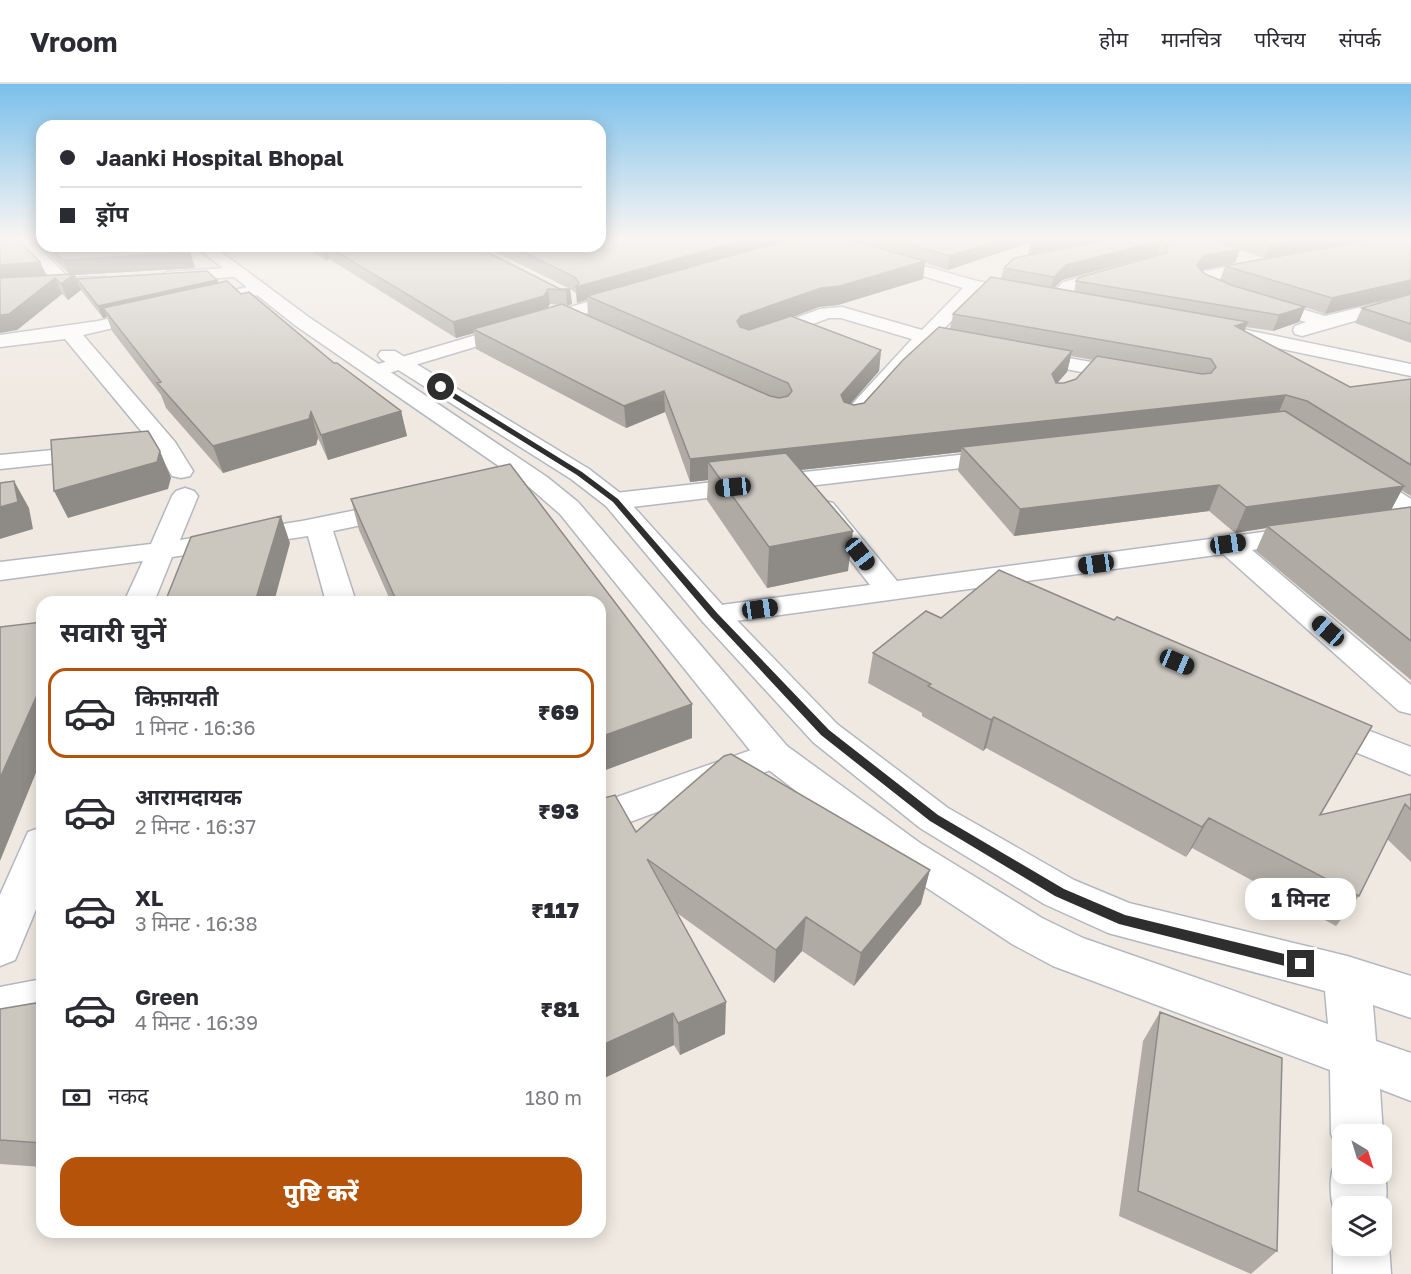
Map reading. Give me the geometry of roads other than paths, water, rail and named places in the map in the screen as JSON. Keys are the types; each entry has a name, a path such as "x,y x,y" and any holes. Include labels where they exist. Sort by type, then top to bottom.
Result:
{"street":[{"path":"4,349 32,339 70,332 176,294"},
{"path":"271,294 303,322 380,362 580,474 615,501 714,615 825,733 934,818 1059,892 1123,920 1347,976 1411,997"},
{"path":"294,294 569,508 774,755 898,849 1027,931 1069,952 1411,1077"},
{"path":"380,362 546,305 600,294"},
{"path":"380,362 565,314 618,294"},
{"path":"852,418 965,294"},
{"path":"1030,294 1078,305"},
{"path":"1055,301 1062,294"},
{"path":"1232,294 1324,322"},
{"path":"1275,340 1324,322 1411,300"},
{"path":"546,305 586,324"},
{"path":"748,342 826,313 842,312 925,337 999,351 1078,374 1151,379"},
{"path":"790,326 822,338"},
{"path":"1194,326 1275,340 1411,370"},
{"path":"70,332 183,483 141,596"},
{"path":"875,358 897,366"},
{"path":"0,462 119,452"},
{"path":"615,501 1022,455"},
{"path":"1336,461 1403,518"},
{"path":"501,488 535,480"},
{"path":"801,480 890,591"},
{"path":"0,570 159,551 319,528 421,505"},
{"path":"319,528 339,596"},
{"path":"714,615 1331,530"},
{"path":"1228,544 1411,703"},
{"path":"986,579 1041,603"},
{"path":"1291,711 1411,762"},
{"path":"606,816 774,755"},
{"path":"0,947 36,858"},
{"path":"1347,976 1357,1124"},
{"path":"0,1008 36,1001"},
{"path":"1361,1256 1362,1274"}]}
